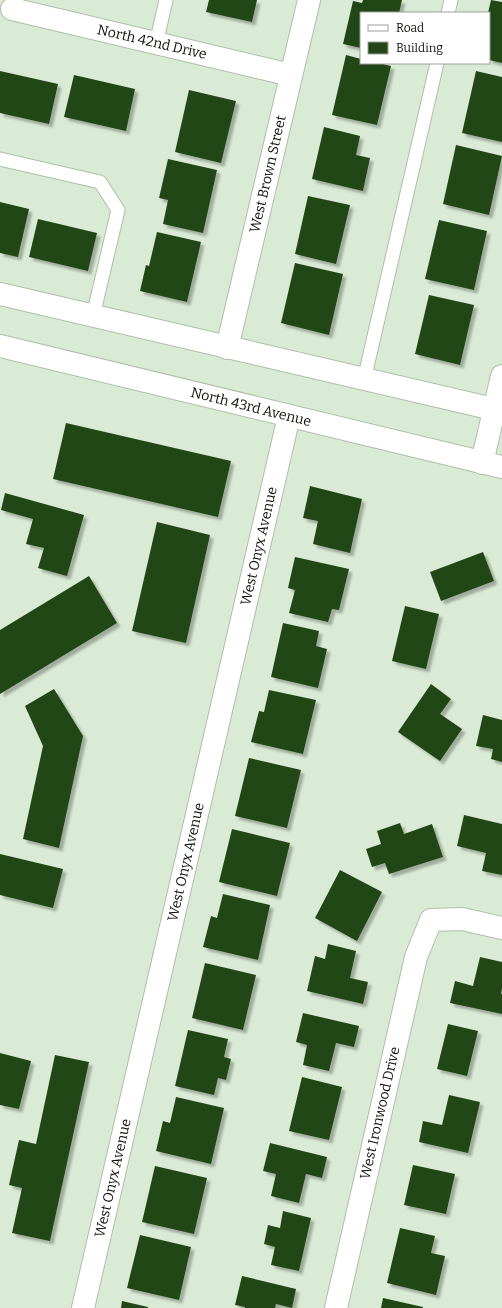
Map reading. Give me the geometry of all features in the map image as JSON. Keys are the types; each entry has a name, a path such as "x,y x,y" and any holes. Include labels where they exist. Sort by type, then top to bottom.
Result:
{"street":[{"name":"West Brown Street","path":"227,348 309,0"},
{"name":"North 42nd Drive","path":"12,9 291,75"},
{"path":"0,294 498,410"},
{"name":"North 43rd Avenue","path":"0,346 492,465"},
{"path":"492,465 502,376"},
{"name":"West Onyx Avenue","path":"83,1308 289,416"},
{"name":"West Ironwood Drive","path":"336,1308 416,957 431,920 462,919 502,928"}],"lane":[{"path":"156,44 166,0"},
{"path":"448,12 451,0"},
{"path":"364,380 437,64"},
{"path":"0,159 100,182 118,210 93,316"}],"building":[{"path":"209,0 257,0 252,22 206,12"},
{"path":"363,0 402,0 399,12 360,12 360,48 343,44 353,1 362,3"},
{"path":"491,0 502,2 502,63 490,60 490,12 488,12"},
{"path":"346,55 360,59 360,64 383,64 391,66 377,125 332,115"},
{"path":"0,71 58,84 49,124 0,113"},
{"path":"476,71 502,77 502,142 462,133"},
{"path":"74,75 135,89 126,131 64,117"},
{"path":"189,90 236,101 221,163 175,152"},
{"path":"324,127 360,136 356,155 370,158 363,191 312,179"},
{"path":"456,145 502,156 489,215 443,204"},
{"path":"168,159 217,170 203,233 163,224 168,200 159,198"},
{"path":"308,196 350,205 336,264 295,254"},
{"path":"0,202 29,209 18,257 0,253"},
{"path":"38,219 97,233 88,271 29,257"},
{"path":"439,220 487,231 474,290 425,279"},
{"path":"157,232 201,242 187,302 140,291 146,265 149,266"},
{"path":"295,263 343,274 329,335 281,323"},
{"path":"429,295 474,305 460,365 415,354"},
{"path":"66,423 231,461 218,517 53,479"},
{"path":"310,486 362,499 350,553 313,544 318,521 303,518"},
{"path":"5,493 84,515 67,576 38,568 44,548 26,544 33,519 1,510"},
{"path":"157,522 210,535 186,643 132,631"},
{"path":"483,552 494,581 441,601 430,572"},
{"path":"295,557 349,569 339,610 332,609 328,622 289,613 295,590 288,588"},
{"path":"89,576 117,623 0,694 0,630"},
{"path":"405,606 439,614 426,669 392,661"},
{"path":"283,623 319,631 316,646 327,649 318,688 271,677"},
{"path":"431,684 451,699 440,714 462,729 440,761 398,732"},
{"path":"54,689 83,736 59,848 23,839 43,746 25,706"},
{"path":"269,690 316,700 303,754 251,742 259,711 264,712"},
{"path":"483,715 502,720 502,762 491,759 493,749 476,746"},
{"path":"249,758 301,770 287,828 235,816"},
{"path":"464,815 502,824 502,875 482,871 486,853 457,846"},
{"path":"400,823 404,834 432,824 443,857 389,874 385,863 372,867 366,849 381,844 377,831"},
{"path":"232,829 290,843 277,896 219,882"},
{"path":"0,854 63,869 53,908 0,895"},
{"path":"340,870 382,892 357,941 315,918"},
{"path":"223,894 270,905 258,960 203,947 211,916 217,918"},
{"path":"328,944 356,951 350,978 368,982 363,1004 307,991 315,956 325,959"},
{"path":"480,957 502,962 502,1014 450,1003 455,981 473,986"},
{"path":"205,963 256,975 243,1030 192,1018"},
{"path":"303,1013 359,1026 354,1047 336,1043 329,1071 303,1065 307,1045 296,1042"},
{"path":"448,1024 478,1031 467,1076 437,1069"},
{"path":"188,1030 228,1039 224,1057 231,1059 226,1080 218,1078 214,1095 175,1086"},
{"path":"0,1053 31,1061 19,1109 0,1105"},
{"path":"55,1055 89,1062 50,1241 12,1233 22,1188 9,1185 19,1140 36,1144"},
{"path":"302,1077 342,1087 329,1140 289,1131"},
{"path":"449,1095 480,1102 468,1153 419,1142 423,1121 442,1125"},
{"path":"176,1097 224,1108 211,1164 156,1151 163,1121 170,1123"},
{"path":"270,1143 327,1157 322,1178 306,1174 299,1203 271,1196 276,1174 263,1171"},
{"path":"413,1165 455,1174 446,1214 404,1205"},
{"path":"155,1166 207,1178 194,1234 142,1222"},
{"path":"283,1211 311,1218 299,1271 271,1265 275,1247 264,1244 268,1225 280,1228"},
{"path":"400,1228 435,1236 431,1253 445,1256 436,1295 387,1283"},
{"path":"140,1235 191,1247 179,1300 127,1288"},
{"path":"242,1276 296,1289 292,1308 276,1304 275,1308 245,1308 235,1305"},
{"path":"383,1298 423,1307 423,1308 381,1308"},
{"path":"122,1301 148,1307 148,1308 121,1308"}]}
